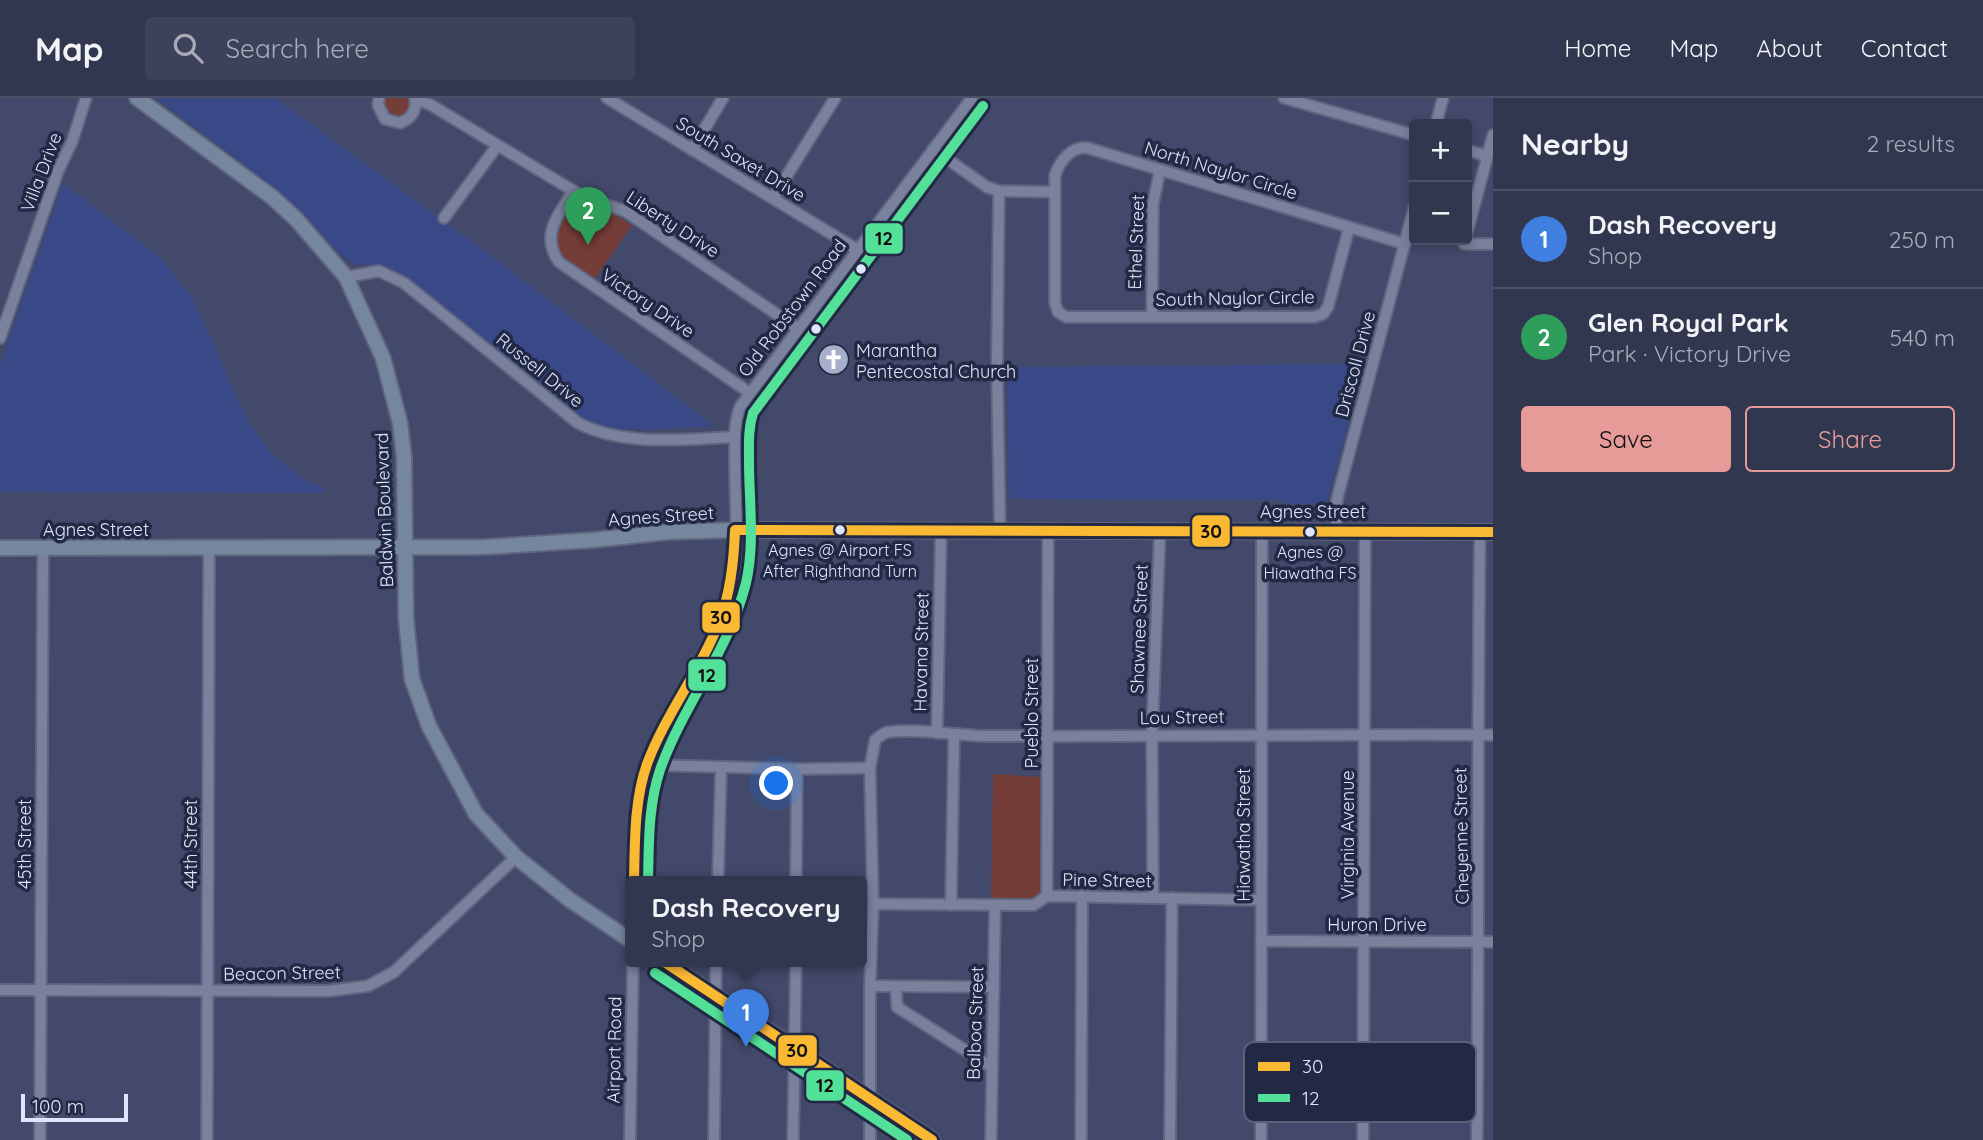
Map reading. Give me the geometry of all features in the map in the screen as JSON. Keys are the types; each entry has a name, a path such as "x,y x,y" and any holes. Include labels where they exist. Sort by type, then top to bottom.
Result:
{"main road":[{"name":"Baldwin Boulevard","path":"137,98 272,197 296,219 346,277 383,358 400,423 404,457 406,618 412,680 429,726 476,814 516,857 570,900 625,936"},
{"name":"Agnes Street","path":"0,548 485,547 668,532 736,530 1487,532"},
{"path":"672,967 932,1140"}],"street":[{"name":"Villa Drive","path":"0,338 5,307 72,142 86,98"},
{"path":"379,98 380,113 385,119 400,123 413,114 415,99"},
{"name":"South Saxet Drive","path":"608,98 858,250"},
{"path":"692,150 723,98"},
{"path":"773,198 835,98"},
{"name":"Old Robstown Road","path":"736,530 735,437 740,407 972,98"},
{"path":"1284,98 1409,134"},
{"path":"1437,119 1443,98"},
{"name":"Liberty Drive","path":"415,99 431,105 573,192 625,211 797,328"},
{"path":"1472,213 1493,135"},
{"path":"444,218 497,146"},
{"name":"North Naylor Circle","path":"1058,312 1055,303 1055,192 1058,168 1073,149 1079,147 1405,244"},
{"path":"933,149 976,181 999,191 1055,192"},
{"path":"1472,152 1487,156"},
{"name":"Ethel Street","path":"1152,317 1153,204 1160,170"},
{"path":"999,191 997,367 1000,530"},
{"name":"Victory Drive","path":"573,192 551,224 551,248 559,262 750,393"},
{"name":"South Naylor Circle","path":"1058,312 1066,317 1314,317 1323,314 1328,307 1349,228"},
{"name":"Driscoll Drive","path":"1336,531 1337,499 1409,228"},
{"path":"1472,240 1493,244"},
{"name":"Russell Drive","path":"346,277 379,271 404,283 578,423 593,431 626,438 735,437"},
{"path":"634,876 636,829 647,765 668,715 720,620 733,576 736,530"},
{"name":"Havana Street","path":"937,733 941,530"},
{"name":"Pueblo Street","path":"1047,896 1048,530"},
{"name":"Shawnee Street","path":"1153,898 1152,735 1160,530"},
{"name":"Hiawatha Street","path":"1261,1042 1262,530"},
{"name":"Virginia Avenue","path":"1363,1042 1365,530"},
{"name":"Cheyenne Street","path":"1477,1140 1477,735 1487,532"},
{"name":"45th Street","path":"40,1140 43,548"},
{"name":"44th Street","path":"207,1140 209,549"},
{"name":"Lou Street","path":"870,768 874,740 885,732 1048,737 1493,735"},
{"path":"951,905 954,736"},
{"path":"647,765 870,768 873,904 870,1140"},
{"path":"718,876 721,768"},
{"path":"796,876 797,769"},
{"name":"Beacon Street","path":"0,990 343,991 368,986 394,972 516,857"},
{"name":"Pine Street","path":"873,904 1034,905 1047,896 1260,900"},
{"path":"1081,1140 1082,896"},
{"path":"1170,1140 1172,898"},
{"name":"Balboa Street","path":"990,1140 995,906"},
{"name":"Huron Drive","path":"1261,941 1493,942"},
{"name":"Airport Road","path":"630,1140 633,967"},
{"path":"714,1140 716,967"},
{"path":"793,1140 796,967"},
{"path":"870,986 994,987"},
{"path":"896,987 897,1007 990,1066"},
{"name":"Hiawatha Street","path":"1261,1122 1261,1140"},
{"name":"Virginia Avenue","path":"1363,1122 1363,1140"}],"shaded area":[{"path":"156,98 275,98 490,255 714,426 640,430 599,427 564,405 388,267 354,264 343,257 304,216 238,160"},
{"path":"386,98 408,98 408,110 399,117 389,114 384,105"},
{"path":"63,183 162,259 192,297 248,421 272,454 305,480 324,488 323,493 0,492 0,365"},
{"path":"582,205 606,210 632,225 594,280 565,259 556,240 563,218"},
{"path":"1364,364 1327,504 1285,504 1284,500 1009,499 1007,367"},
{"path":"993,774 1042,777 1041,897 1035,902 991,902"}],"transit line":[{"name":"12","path":"648,876 651,811 660,770 681,723 729,632 746,583 751,538 749,443 753,413 983,106"},
{"name":"30","path":"634,876 636,822 647,764 720,620 731,575 735,530 1493,532"},
{"name":"30","path":"672,967 932,1140"},
{"name":"12","path":"655,973 907,1140"}],"place":[{"name":"Glen Royal Park","path":"588,245"},
{"name":"Marantha Pentecostal Church","path":"833,360"},
{"name":"Agnes @ Airport FS After Righthand Turn","path":"840,530"},
{"name":"Agnes @ Hiawatha FS","path":"1310,532"},
{"name":"Dash Recovery","path":"746,1047"}]}
